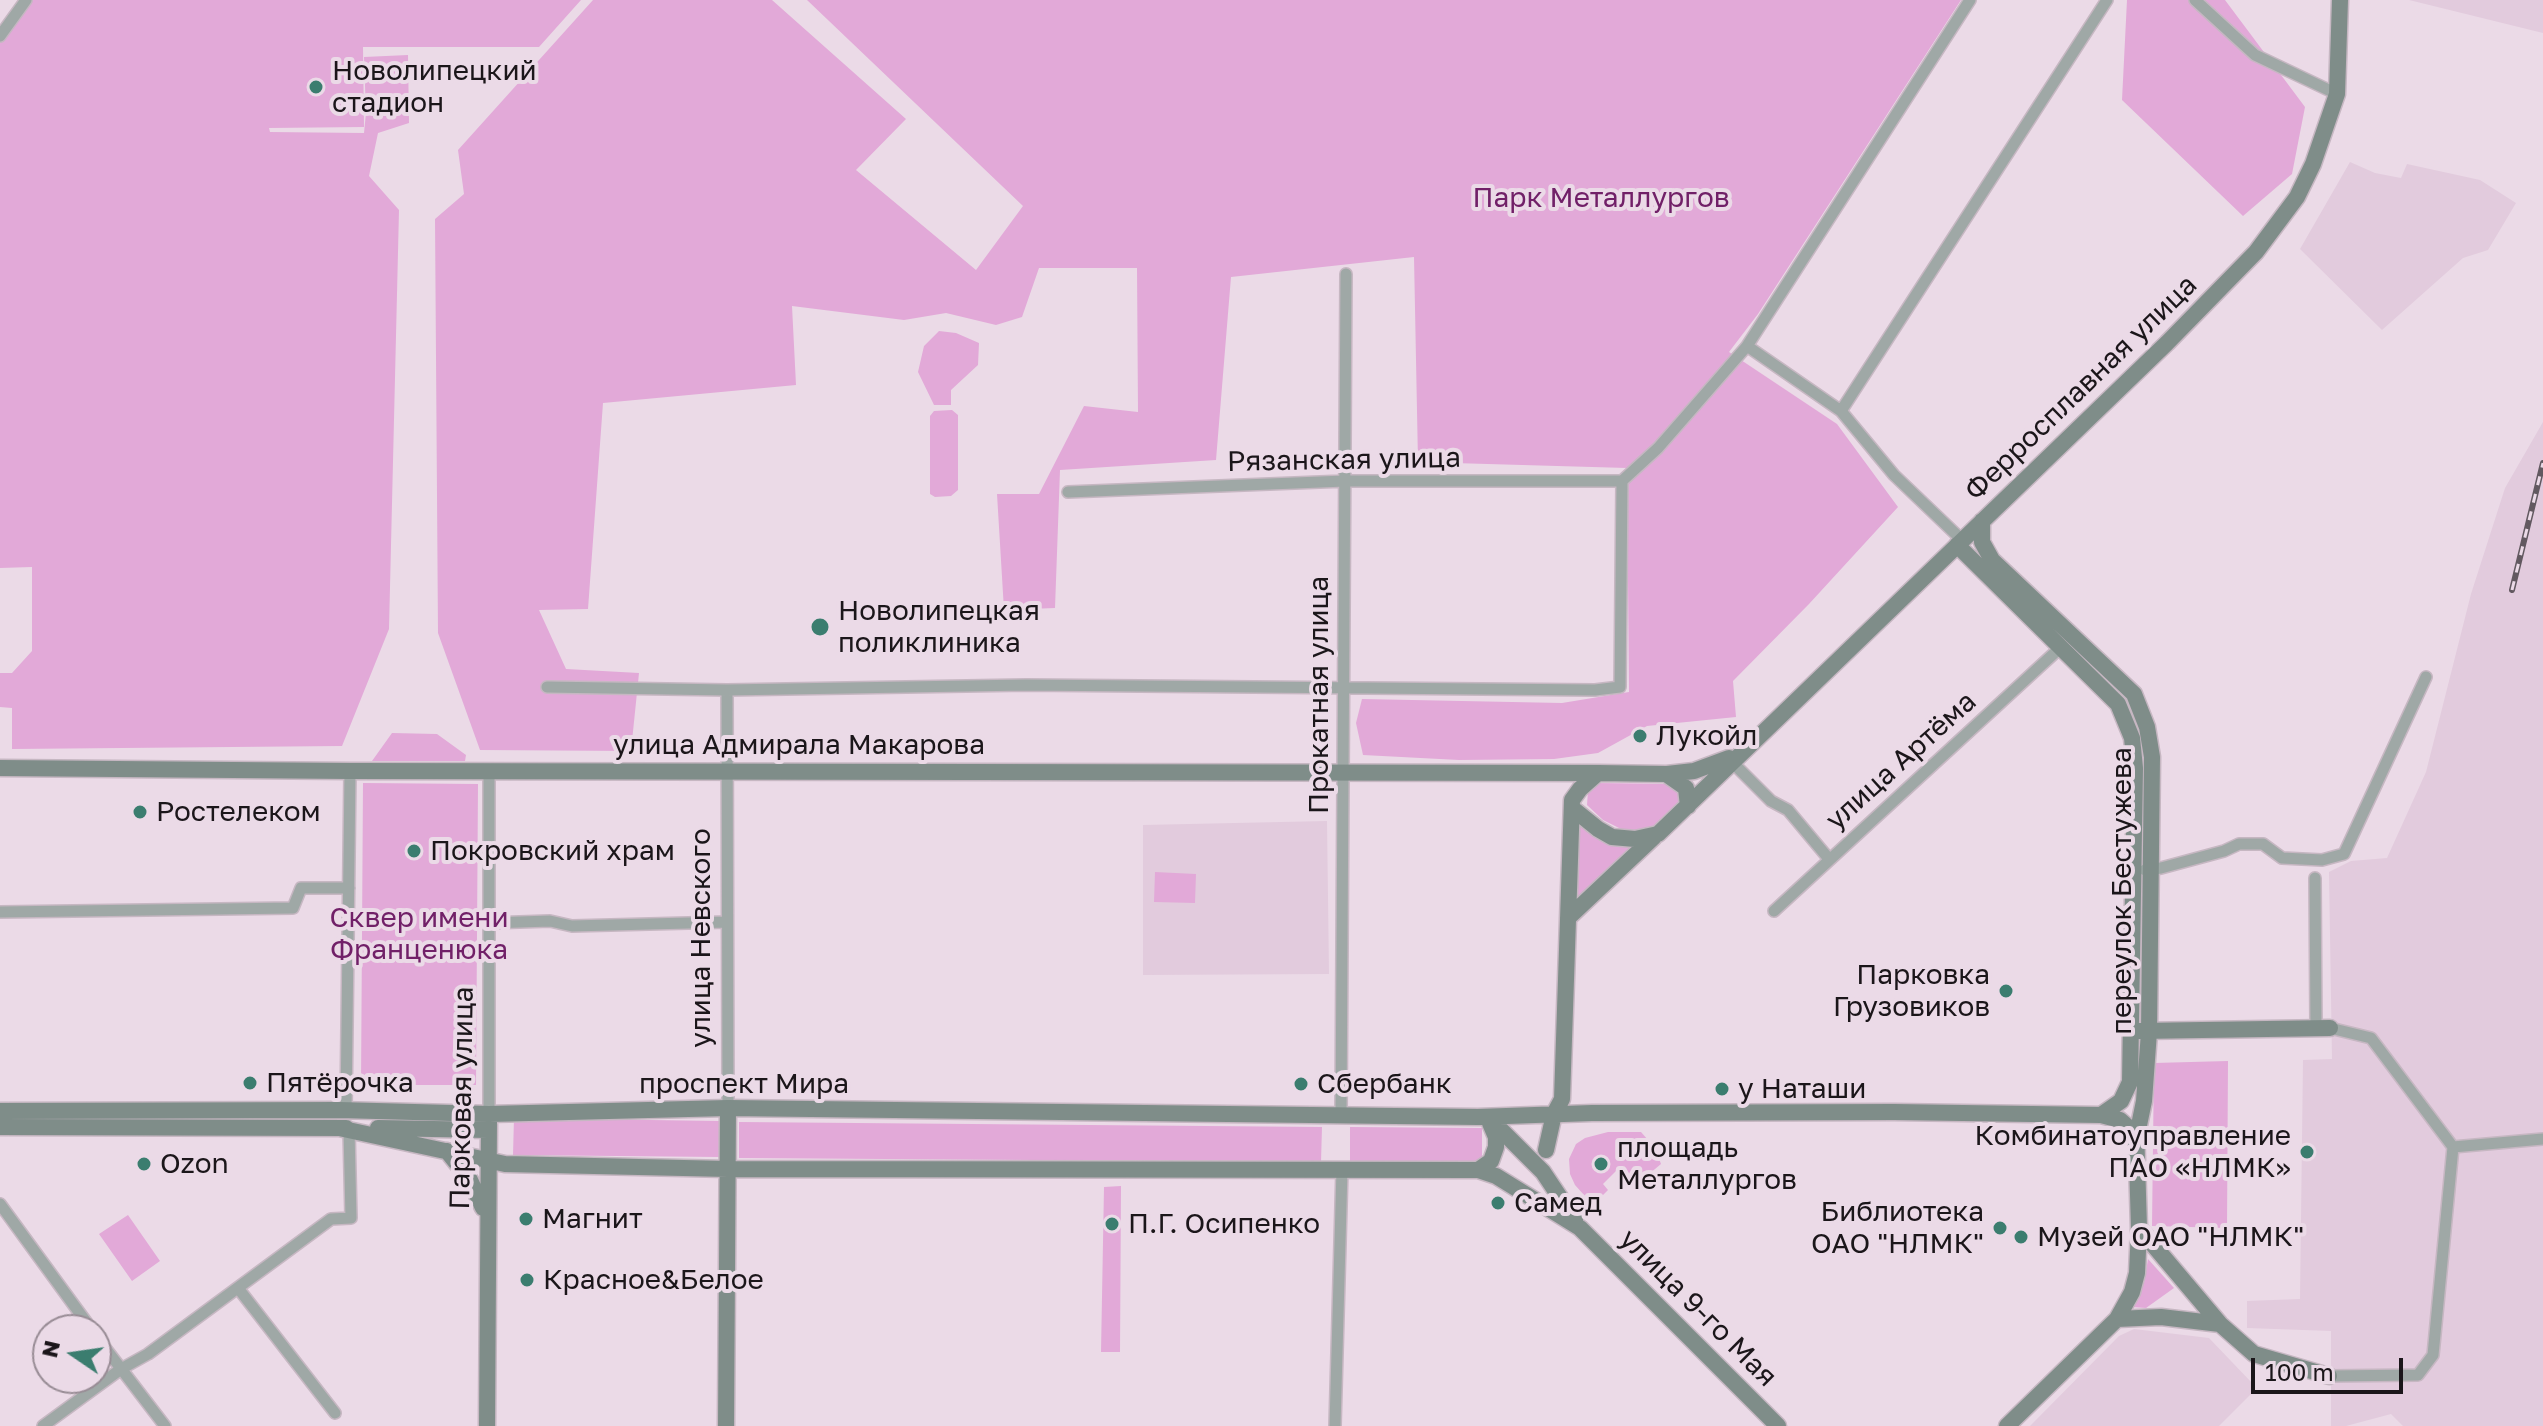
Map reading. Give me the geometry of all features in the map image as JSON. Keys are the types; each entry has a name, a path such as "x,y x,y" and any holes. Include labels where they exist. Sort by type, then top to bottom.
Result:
{"main road":[{"name":"Ферросплавная улица","path":"1658,834 2167,343 2256,252 2297,197 2313,164 2337,94 2340,0"},
{"name":"переулок Бестужева","path":"1982,521 1982,542 1992,560 2134,694 2147,727 2152,757 2142,869"},
{"name":"переулок Бестужева","path":"1960,542 2118,704 2132,738 2142,869 2144,1101 2137,1135"},
{"path":"1666,774 1708,768 1745,750"},
{"name":"улица Адмирала Макарова","path":"0,768 1666,774"},
{"path":"1550,1207 1543,1172 1554,1114 1562,1099 1572,804 1580,789 1598,773"},
{"path":"1666,774 1686,788 1688,806"},
{"path":"1546,775 1563,787 1572,804 1591,825 1612,837 1635,839 1658,834"},
{"path":"1568,918 1658,834"},
{"path":"2141,1031 2323,1028"},
{"name":"переулок Бестужева","path":"2137,1135 2130,1082 2141,1031"},
{"path":"2101,1115 2121,1101 2130,1082"},
{"name":"проспект Мира","path":"0,1127 344,1129 728,1108 1488,1117 1592,1113"},
{"name":"улица Невского","path":"726,1426 728,1108"},
{"name":"проспект Мира","path":"0,1111 346,1111 489,1122"},
{"path":"1546,1150 1564,1127 1592,1113 2101,1115 2120,1120 2137,1135 2139,1228 2137,1273 2132,1292 2117,1319 2007,1426"},
{"path":"1478,1170 1491,1161 1496,1147 1496,1137 1488,1117"},
{"path":"1488,1117 1543,1172 1580,1228"},
{"name":"Парковая улица","path":"487,1426 489,1122"},
{"name":"проспект Мира","path":"344,1129 505,1164 728,1169 1478,1170 1496,1176 1580,1228"},
{"path":"446,1151 470,1180 486,1217"},
{"name":"улица 9-го Мая","path":"1580,1228 1778,1426"},
{"path":"2139,1228 2220,1324 2254,1354 2329,1376"},
{"path":"2117,1319 2161,1317 2220,1324"}],"street":[{"path":"0,36 26,0"},
{"path":"547,687 727,690 1026,685 1595,690 1620,687 1622,481 1658,448 1747,346 1970,0"},
{"path":"1841,411 2107,0"},
{"path":"2195,0 2255,55 2337,94"},
{"name":"Прокатная улица","path":"1341,1115 1346,274"},
{"path":"1747,346 1841,411 1894,475 1960,542"},
{"name":"Рязанская улица","path":"1068,492 1345,481 1622,481"},
{"name":"улица Артёма","path":"1774,911 2061,647"},
{"path":"2142,869 2224,851 2239,844 2263,844 2282,858 2322,860 2344,854 2426,677"},
{"name":"улица Невского","path":"727,690 728,1108"},
{"path":"1732,762 1771,801 1788,810 1829,859"},
{"path":"346,1111 350,771"},
{"name":"Парковая улица","path":"489,771 489,1122"},
{"path":"2315,878 2323,1028 2371,1038 2453,1147 2433,1355 2418,1375 2329,1376"},
{"path":"0,912 293,908 301,888 349,888"},
{"path":"489,923 550,921 572,926 727,922"},
{"path":"43,1426 121,1369 148,1354 331,1219 351,1218 344,1129"},
{"path":"2453,1147 2543,1139"},
{"path":"1335,1426 1342,1169"},
{"path":"0,1204 80,1314"},
{"path":"238,1288 335,1413"},
{"path":"112,1357 165,1426"}],"shaded area":[{"path":"2409,0 2543,0 2543,33"},
{"path":"2350,162 2375,173 2401,178 2407,164 2480,180 2516,203 2488,250 2463,258 2382,330 2300,249"},
{"path":"2543,422 2543,1426 2403,1426 2391,1414 2346,1426 2331,1426 2331,1331 2247,1328 2247,1301 2300,1299 2303,1060 2332,1059 2329,872 2351,861 2387,858 2426,772 2471,594 2505,488"},
{"path":"1327,821 1329,974 1143,975 1143,825"},
{"path":"2134,1329 2209,1338 2253,1384 2251,1394 2219,1426 2030,1426 2119,1336"}],"green space":[{"path":"32,0 581,0 539,47 363,47 364,127 269,128 270,132 364,133 366,113 364,57 408,55 409,123 378,133 369,176 399,210 389,629 342,746 12,749 12,708 0,707 0,673 12,673 32,651 32,567 0,568 0,43"},
{"name":"Парк Металлургов","path":"593,0 772,0 906,119 856,170 976,270 1023,206 807,0 1961,0 1758,314 1729,352 1837,424 1898,507 1733,681 1736,717 1647,726 1598,753 1554,759 1459,760 1363,755 1356,723 1362,699 1562,703 1629,692 1627,468 1418,462 1414,257 1231,277 1216,460 1060,470 1055,608 1004,610 997,494 1039,494 1084,406 1138,412 1137,268 1039,268 1022,317 996,325 946,313 904,320 792,306 796,385 603,403 588,609 539,610 566,669 639,673 631,751 480,750 438,633 435,219 464,194 458,150"},
{"path":"2127,0 2225,0 2305,107 2292,174 2243,216 2122,100"},
{"path":"939,331 956,333 979,343 978,365 951,390 951,405 934,405 918,372 924,346"},
{"path":"952,410 958,415 958,490 951,496 935,497 930,494 930,416 934,411"},
{"path":"392,733 437,734 466,755 465,761 372,761"},
{"name":"Сквер имени Франценюка","path":"363,783 478,784 476,1085 361,1085"},
{"path":"1597,783 1673,784 1680,795 1679,806 1651,830 1623,830 1603,820 1587,805 1588,791"},
{"path":"1576,821 1610,844 1632,847 1578,898"},
{"path":"1155,872 1196,874 1195,903 1154,902"},
{"path":"2228,1061 2227,1228 2152,1226 2154,1063"},
{"path":"514,1118 719,1121 719,1157 513,1155"},
{"path":"739,1122 1322,1127 1321,1162 739,1158"},
{"path":"1350,1127 1482,1128 1482,1162 1350,1161"},
{"path":"1608,1132 1641,1132 1655,1148 1661,1164 1637,1184 1619,1168 1603,1184 1608,1190 1593,1205 1575,1185 1569,1159 1576,1144 1585,1138"},
{"path":"1121,1186 1120,1352 1101,1352 1104,1187"},
{"path":"128,1215 160,1261 132,1281 99,1234"},
{"path":"2148,1259 2174,1288 2146,1308 2132,1307 2144,1283"}],"railway":[{"path":"2512,590 2543,463"}],"place":[{"name":"Новолипецкий стадион","path":"316,87"},
{"name":"Новолипецкая поликлиника","path":"820,627"},
{"name":"Лукойл","path":"1640,736"},
{"name":"Ростелеком","path":"140,812"},
{"name":"Покровский храм","path":"414,851"},
{"name":"Парковка Грузовиков","path":"2006,991"},
{"name":"Пятёрочка","path":"250,1083"},
{"name":"Сбербанк","path":"1301,1084"},
{"name":"у Наташи","path":"1722,1089"},
{"name":"Комбинатоуправление ПАО «НЛМК»","path":"2307,1152"},
{"name":"Ozon","path":"144,1164"},
{"name":"площадь Металлургов","path":"1601,1164"},
{"name":"Самед","path":"1498,1203"},
{"name":"Магнит","path":"526,1219"},
{"name":"П.Г. Осипенко","path":"1112,1224"},
{"name":"Библиотека ОАО \"НЛМК\"","path":"2000,1228"},
{"name":"Музей ОАО \"НЛМК\"","path":"2021,1237"},
{"name":"Красное&Белое","path":"527,1280"}]}
